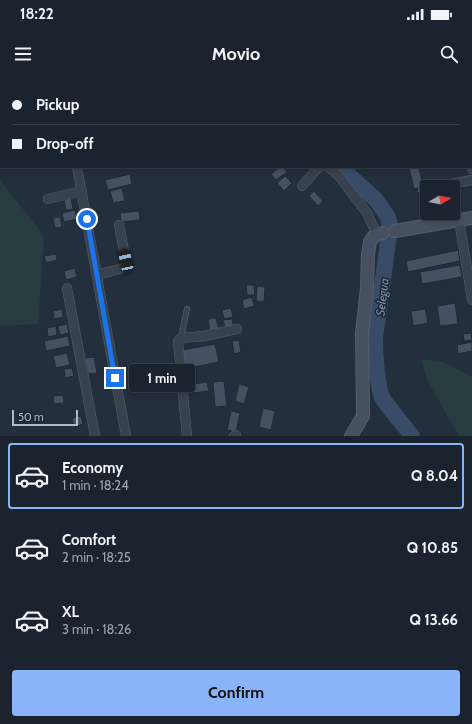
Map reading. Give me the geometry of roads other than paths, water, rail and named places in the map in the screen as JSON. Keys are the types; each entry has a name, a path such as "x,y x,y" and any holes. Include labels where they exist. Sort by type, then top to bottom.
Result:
{"street":[{"path":"77,168 126,436"},
{"path":"302,186 318,168"},
{"path":"329,168 339,176 367,213 385,233"},
{"path":"460,182 472,180"},
{"path":"48,199 82,191"},
{"path":"460,220 472,218"},
{"path":"352,436 363,416 362,333 367,288 368,255 370,242 374,236 459,220 472,300"},
{"path":"97,275 123,268 126,265 119,225"},
{"path":"67,288 95,436"},
{"path":"187,436 178,341 181,338 204,336 237,329"}],"lane":[{"path":"181,338 187,309"}],"waterway":[{"name":"Selegua","path":"341,168 376,200 388,217 390,227 375,338 375,352 379,387 383,399 412,436"}]}
